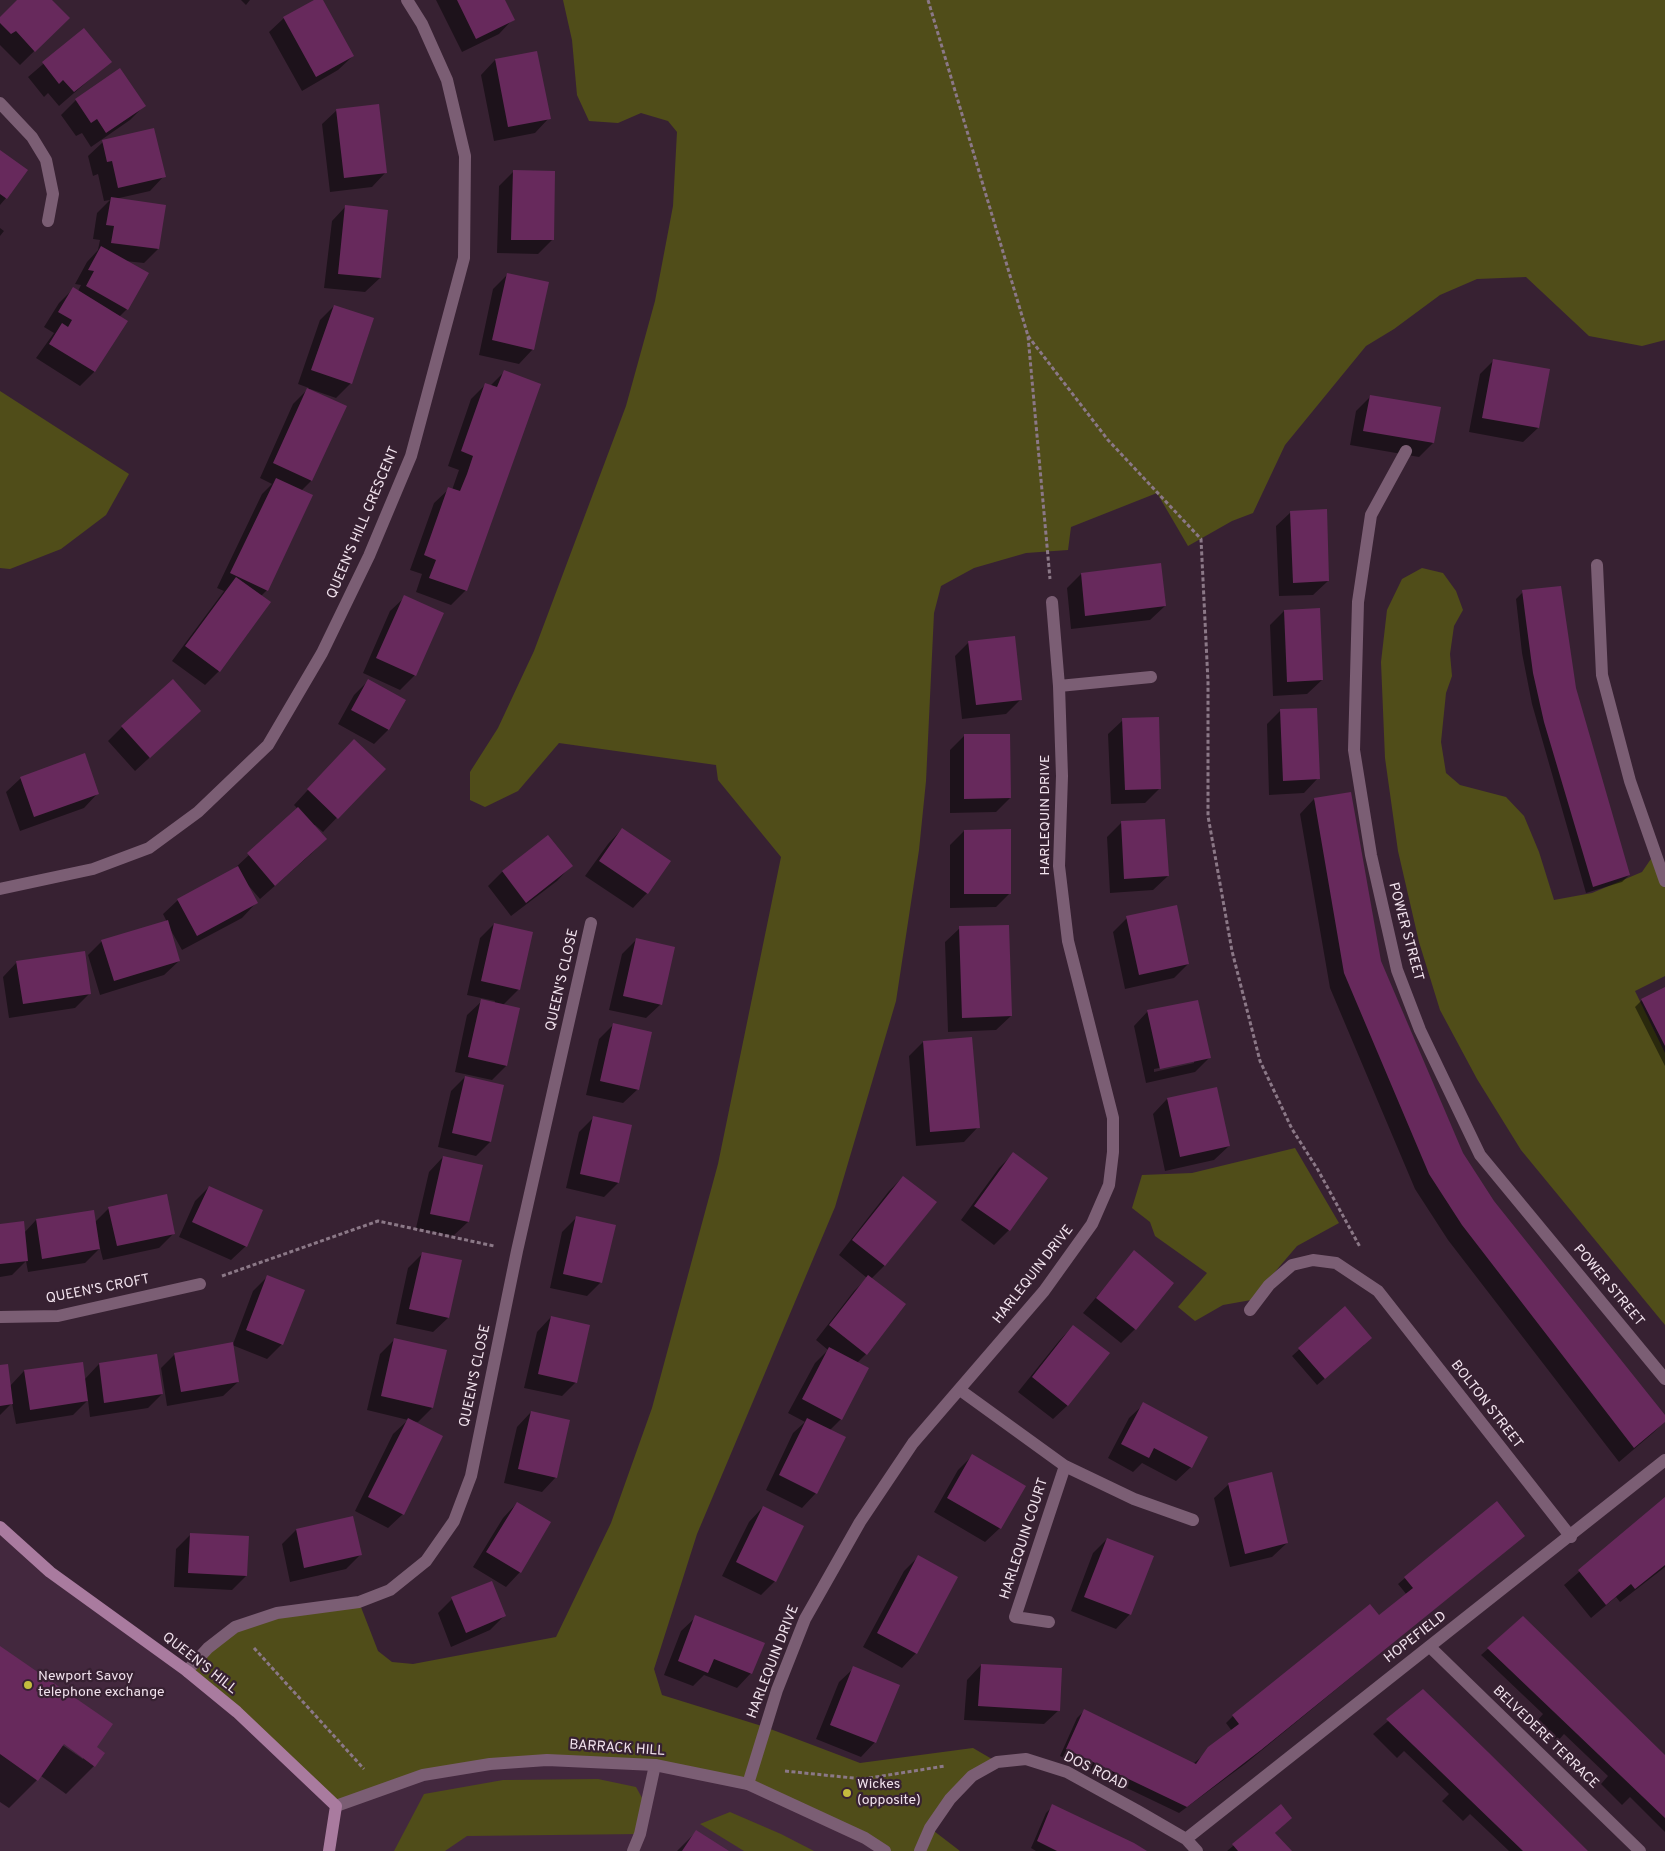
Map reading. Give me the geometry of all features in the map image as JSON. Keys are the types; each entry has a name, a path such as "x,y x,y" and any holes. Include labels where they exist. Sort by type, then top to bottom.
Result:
{"main road":[{"name":"QUEEN'S HILL","path":"0,1527 50,1572 187,1672 236,1712 336,1806"},
{"path":"329,1851 336,1806"}],"street":[{"name":"QUEEN'S HILL CRESCENT","path":"0,889 93,869 149,848 198,812 268,745 322,653 365,564 411,456 464,258 465,156 447,80 422,24 407,0"},
{"path":"0,103 32,136 46,160 53,194 48,221"},
{"name":"POWER STREET","path":"1406,451 1371,515 1358,602 1354,750 1370,855 1397,970 1420,1030 1480,1155 1665,1379"},
{"path":"1597,564 1602,675 1630,781 1665,881"},
{"name":"HARLEQUIN DRIVE","path":"748,1784 777,1690 805,1618 860,1522 913,1443 1044,1291 1092,1224 1108,1185 1114,1152 1113,1118 1068,941 1059,866 1062,776 1060,686 1052,602"},
{"path":"1060,686 1151,677"},
{"name":"QUEEN'S CLOSE","path":"187,1672 208,1648 235,1627 277,1613 359,1602 390,1590 426,1561 454,1521 471,1476 518,1251 591,922"},
{"name":"BOLTON STREET","path":"1250,1310 1269,1285 1292,1265 1313,1260 1336,1263 1378,1292 1571,1536"},
{"name":"QUEEN'S CROFT","path":"0,1317 58,1316 200,1284"},
{"name":"HARLEQUIN COURT","path":"960,1390 1065,1466 1134,1499 1193,1520"},
{"name":"HOPEFIELD","path":"1186,1839 1665,1460"},
{"name":"HARLEQUIN COURT","path":"1049,1622 1015,1617 1065,1466"},
{"name":"BELVEDERE TERRACE","path":"1430,1647 1640,1851"},
{"name":"DOS ROAD","path":"920,1851 930,1828 950,1799 972,1776 997,1762 1026,1759 1066,1772 1186,1839 1197,1851"},
{"name":"BARRACK HILL","path":"336,1806 423,1775 490,1764 547,1760 655,1765 748,1784 864,1838 885,1851"},
{"path":"633,1851 640,1834 655,1765"}],"path":[{"path":"928,0 1028,336 1042,469 1052,602"},
{"path":"1028,336 1108,440 1201,539 1208,682 1208,816 1232,951 1260,1061 1292,1129 1323,1178 1362,1251"},
{"path":"200,1284 378,1221 518,1251"},
{"path":"235,1627 382,1790"},
{"path":"754,1760 786,1772 863,1779 953,1765 972,1776"}],"shaded area":[{"path":"563,0 1665,0 1665,340 1642,346 1589,336 1526,277 1477,279 1440,295 1394,329 1366,346 1285,445 1253,513 1232,521 1188,546 1157,493 1071,527 1068,550 1026,553 974,568 941,586 934,613 926,781 919,850 896,1001 835,1207 697,1534 654,1669 662,1695 765,1727 860,1763 973,1748 997,1762 972,1776 930,1828 960,1851 885,1851 748,1784 655,1765 547,1760 423,1775 336,1806 187,1671 235,1627 359,1602 378,1651 392,1662 413,1664 556,1637 611,1523 652,1408 718,1164 781,857 718,780 716,765 559,743 518,791 485,807 470,800 470,772 498,728 534,651 626,406 655,301 673,206 677,132 668,121 641,113 618,123 589,121 577,95 572,40"},
{"path":"0,391 129,474 106,515 61,549 10,569 0,568"},
{"path":"1422,568 1443,573 1456,591 1463,610 1454,626 1450,654 1452,676 1446,693 1441,742 1446,773 1460,785 1506,797 1524,816 1539,852 1554,900 1592,893 1642,872 1655,853 1665,881 1665,976 1635,991 1665,1053 1665,1325 1521,1150 1477,1079 1440,1010 1419,942 1398,851 1385,758 1381,662 1387,610 1402,579"},
{"path":"1295,1148 1339,1223 1297,1246 1251,1300 1223,1305 1195,1321 1178,1307 1207,1273 1155,1236 1150,1222 1132,1208 1142,1175 1192,1173"},
{"path":"0,1527 187,1671 423,1775 490,1764 615,1762 748,1784 885,1851 0,1851"},
{"path":"598,1779 636,1787 646,1805 640,1834 467,1836 445,1851 394,1851 424,1794 503,1780"},
{"path":"730,1812 781,1834 814,1851 744,1851 700,1824"}],"building":[{"path":"17,0 52,0 70,18 35,52 16,31 11,34 0,23 0,17"},
{"path":"314,0 323,0 354,56 316,77 283,17"},
{"path":"457,0 505,0 515,20 476,39"},
{"path":"84,28 112,62 74,92 63,80 59,84 42,62"},
{"path":"537,51 551,119 508,127 495,59"},
{"path":"120,68 146,106 106,133 97,119 91,123 75,99"},
{"path":"379,104 387,173 344,178 336,109"},
{"path":"154,128 166,177 118,188 112,161 107,162 102,140"},
{"path":"0,150 28,170 7,199 0,194"},
{"path":"513,170 555,171 554,240 511,240"},
{"path":"111,197 166,205 159,249 111,243 114,226 106,225"},
{"path":"345,205 388,210 381,278 338,274"},
{"path":"101,246 149,273 128,310 86,286 94,271 88,270"},
{"path":"507,273 549,282 534,350 492,340"},
{"path":"73,287 128,321 95,372 49,344 62,323 68,327 72,320 58,312"},
{"path":"334,305 374,318 352,384 311,370"},
{"path":"1493,359 1550,369 1539,428 1482,418"},
{"path":"504,370 541,384 467,591 429,578 436,560 424,555 448,487 460,491 467,474 473,456 461,451 485,383 497,387"},
{"path":"307,388 347,406 312,481 273,463"},
{"path":"1370,395 1441,407 1434,443 1363,431"},
{"path":"276,478 313,495 268,591 230,573"},
{"path":"1327,509 1329,581 1293,583 1290,511"},
{"path":"1161,563 1166,606 1085,616 1081,573"},
{"path":"236,577 271,602 220,672 185,646"},
{"path":"1561,586 1576,688 1630,875 1593,887 1544,722 1533,673 1522,590"},
{"path":"404,595 444,613 416,676 376,658"},
{"path":"1320,608 1323,680 1287,682 1284,610"},
{"path":"1015,636 1022,700 976,705 968,641"},
{"path":"173,679 201,711 150,758 121,726"},
{"path":"368,679 406,700 389,730 351,710"},
{"path":"1317,708 1320,779 1283,781 1280,709"},
{"path":"1159,717 1161,789 1125,790 1122,718"},
{"path":"964,734 1010,734 1011,798 964,799"},
{"path":"354,739 386,769 338,819 307,789"},
{"path":"85,753 99,794 34,817 20,777"},
{"path":"1351,792 1381,961 1463,1153 1494,1201 1665,1415 1665,1422 1634,1448 1462,1225 1429,1174 1344,973 1314,798"},
{"path":"298,807 327,839 275,886 247,853"},
{"path":"1165,819 1169,876 1124,879 1121,821"},
{"path":"622,828 671,861 648,894 599,861"},
{"path":"1011,829 1011,894 964,894 964,830"},
{"path":"548,835 573,866 526,903 502,871"},
{"path":"238,866 258,903 197,936 177,899"},
{"path":"1177,905 1189,964 1139,975 1126,916"},
{"path":"168,920 180,961 114,981 101,940"},
{"path":"494,923 533,932 520,990 481,981"},
{"path":"1009,925 1012,1016 962,1018 959,926"},
{"path":"636,938 675,947 662,1005 623,996"},
{"path":"85,951 91,994 23,1004 16,961"},
{"path":"1665,987 1665,1046 1641,999"},
{"path":"481,999 520,1008 507,1066 468,1057"},
{"path":"1198,1000 1211,1058 1160,1069 1147,1010"},
{"path":"613,1023 652,1032 639,1090 600,1081"},
{"path":"972,1037 980,1128 930,1132 923,1041"},
{"path":"465,1076 504,1085 491,1142 452,1133"},
{"path":"1217,1087 1230,1146 1180,1157 1167,1098"},
{"path":"593,1116 632,1125 619,1183 580,1174"},
{"path":"1013,1152 1048,1178 1010,1231 974,1206"},
{"path":"443,1156 483,1165 469,1222 430,1214"},
{"path":"903,1176 937,1202 885,1266 852,1240"},
{"path":"209,1186 263,1210 247,1247 192,1222"},
{"path":"167,1194 175,1234 117,1246 108,1207"},
{"path":"94,1210 100,1249 42,1259 36,1219"},
{"path":"576,1216 616,1225 602,1283 563,1274"},
{"path":"24,1221 28,1261 0,1264 0,1224"},
{"path":"1134,1250 1174,1283 1136,1330 1096,1298"},
{"path":"422,1252 462,1260 449,1318 409,1309"},
{"path":"267,1275 305,1290 283,1345 246,1330"},
{"path":"868,1275 906,1304 867,1355 829,1325"},
{"path":"1345,1306 1372,1338 1325,1379 1298,1348"},
{"path":"551,1316 590,1325 577,1383 538,1374"},
{"path":"1073,1325 1110,1353 1068,1406 1032,1377"},
{"path":"394,1338 447,1350 433,1408 381,1396"},
{"path":"233,1342 239,1382 181,1392 174,1353"},
{"path":"829,1347 869,1368 842,1420 802,1399"},
{"path":"157,1354 163,1394 104,1403 99,1363"},
{"path":"83,1362 88,1401 30,1410 24,1370"},
{"path":"8,1364 13,1404 0,1406 0,1365"},
{"path":"1143,1402 1208,1437 1192,1468 1154,1448 1149,1458 1121,1444"},
{"path":"531,1411 570,1420 557,1478 518,1469"},
{"path":"408,1418 443,1436 404,1515 368,1497"},
{"path":"807,1418 846,1437 817,1494 779,1475"},
{"path":"972,1454 1026,1486 1001,1529 947,1498"},
{"path":"1272,1472 1288,1543 1245,1554 1228,1483"},
{"path":"1665,1497 1665,1565 1635,1589 1631,1584 1606,1605 1578,1570"},
{"path":"1497,1501 1525,1536 1261,1750 1187,1807 1066,1749 1084,1709 1196,1764 1208,1747 1239,1724 1232,1715 1370,1604 1379,1615 1413,1588 1404,1577"},
{"path":"517,1502 551,1522 521,1573 486,1552"},
{"path":"763,1506 804,1526 776,1582 736,1562"},
{"path":"353,1516 362,1555 304,1568 296,1529"},
{"path":"190,1533 249,1536 247,1576 188,1573"},
{"path":"1107,1538 1154,1556 1131,1615 1084,1597"},
{"path":"918,1555 958,1577 917,1654 877,1633"},
{"path":"492,1581 506,1616 466,1633 451,1597"},
{"path":"695,1615 765,1643 752,1674 714,1659 708,1673 678,1661"},
{"path":"1523,1616 1665,1755 1665,1818 1487,1648"},
{"name":"Newport Savoy telephone exchange","path":"0,1646 113,1724 97,1747 105,1753 95,1767 64,1744 38,1781 0,1754"},
{"path":"981,1664 1062,1668 1060,1711 978,1706"},
{"path":"853,1666 900,1685 876,1743 830,1725"},
{"path":"1423,1689 1588,1851 1523,1851 1386,1719"},
{"path":"1052,1804 1147,1851 1057,1851 1037,1841"},
{"path":"1281,1804 1292,1818 1275,1833 1292,1851 1238,1851 1232,1844"},
{"path":"696,1830 729,1851 682,1851"}],"place":[{"name":"Newport Savoy telephone exchange","path":"28,1685"},
{"name":"Wickes (opposite)","path":"847,1793"}]}
